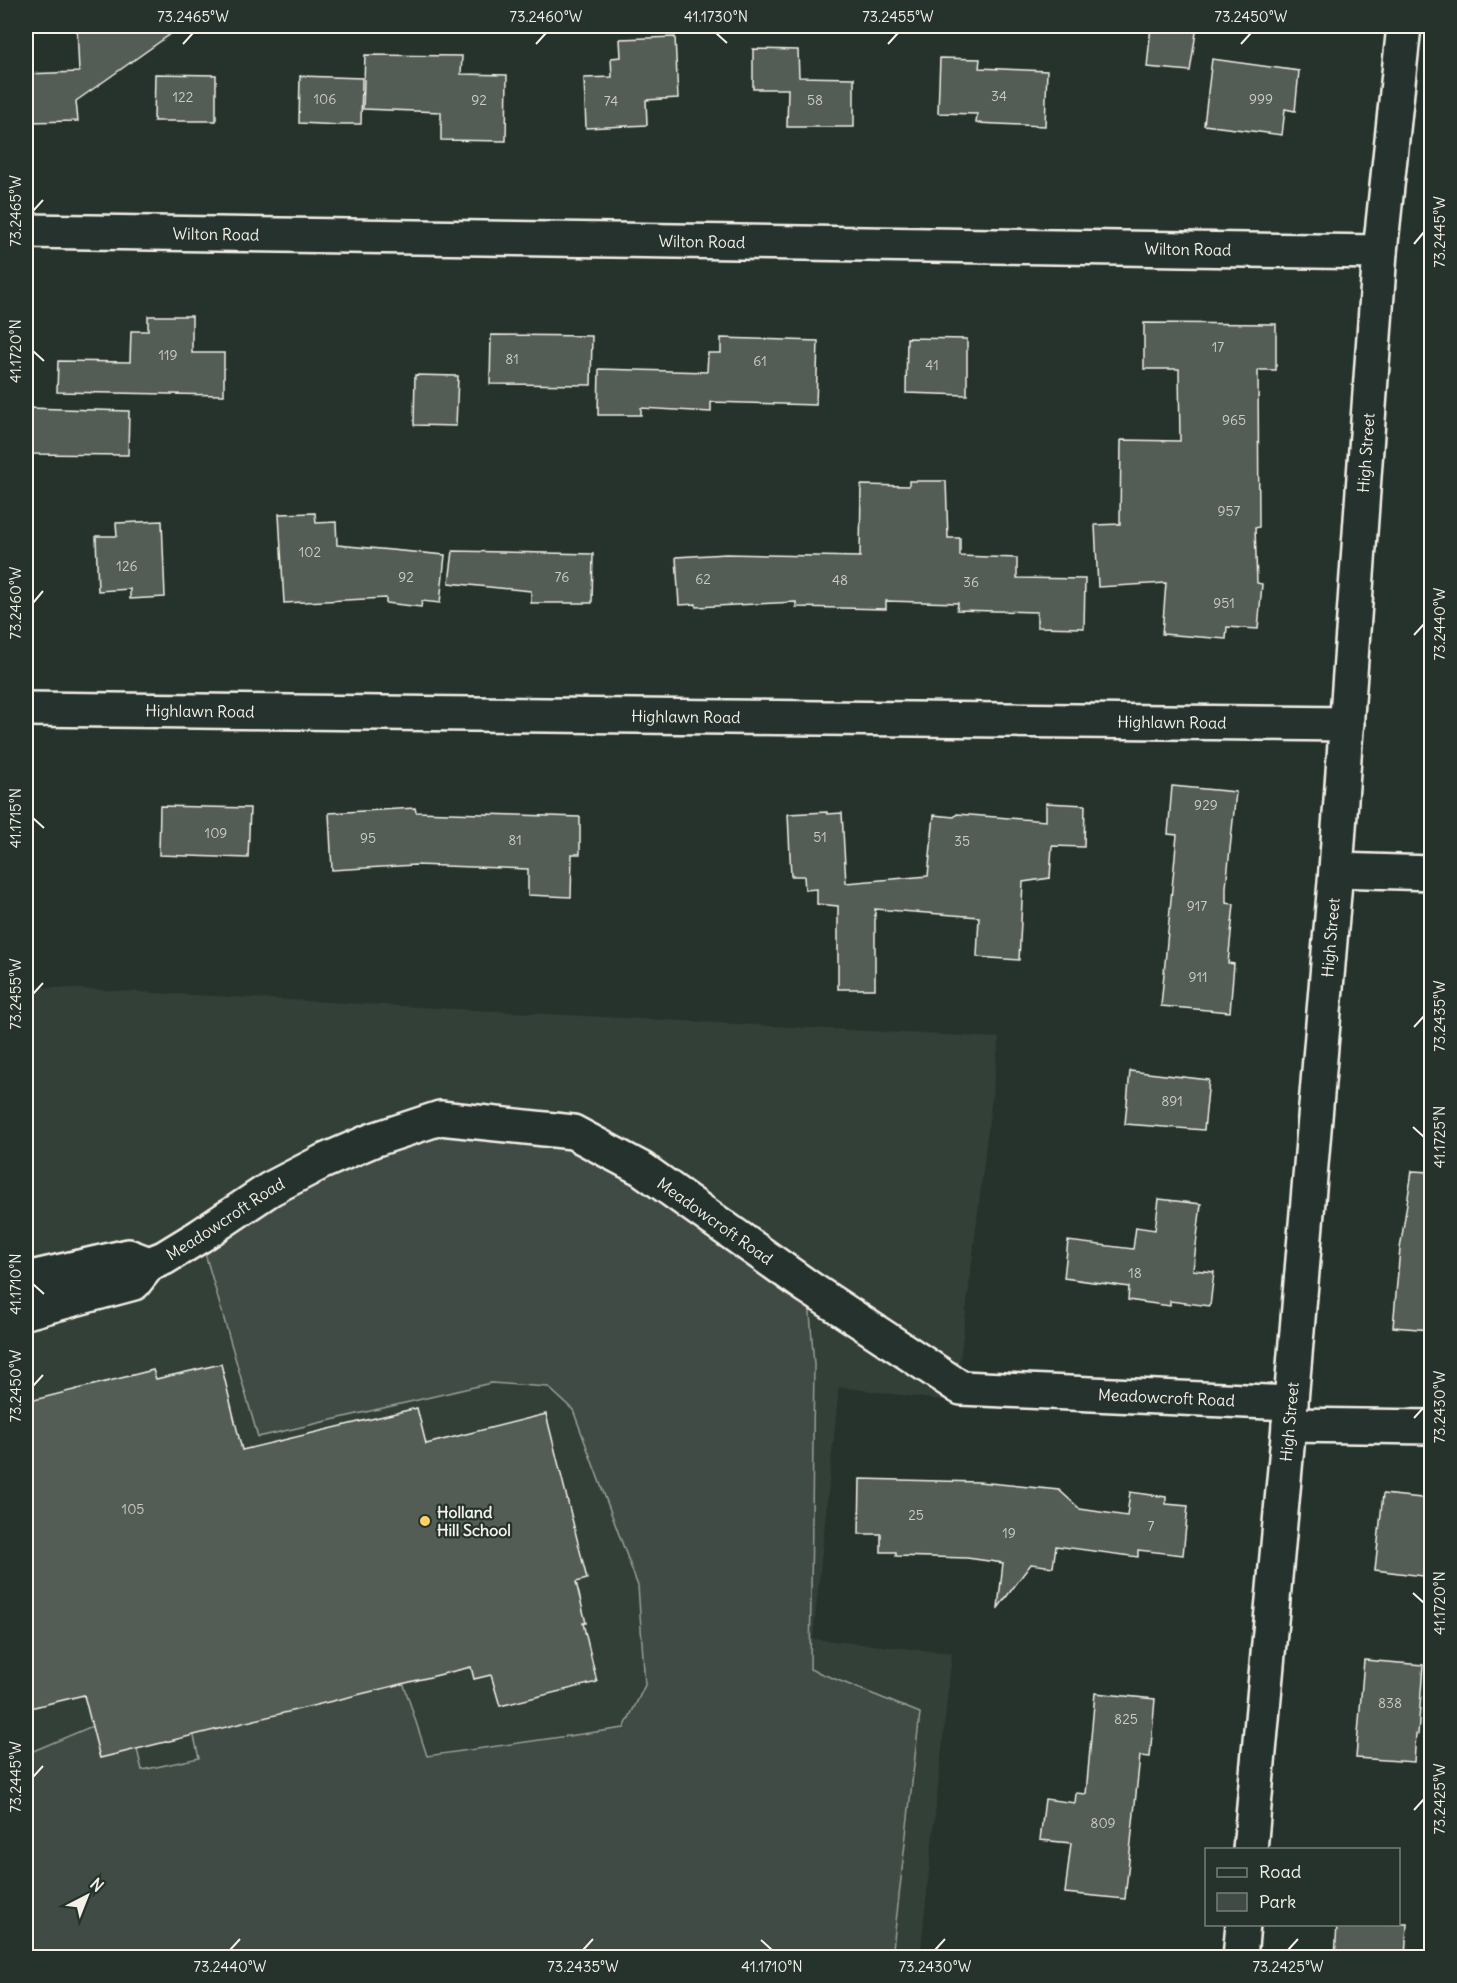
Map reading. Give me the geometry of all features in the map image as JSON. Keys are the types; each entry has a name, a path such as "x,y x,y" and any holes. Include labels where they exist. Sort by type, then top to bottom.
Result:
{"street":[{"name":"High Street","path":"1250,1848 1336,870 1380,252 1404,26"},
{"name":"Wilton Road","path":"26,231 1380,252"},
{"name":"Highlawn Road","path":"26,710 1347,724"},
{"path":"1336,870 1431,873"},
{"name":"Meadowcroft Road","path":"26,1312 134,1283 149,1264 183,1247 270,1189 322,1162 373,1140 440,1118 573,1132 642,1169 808,1287 961,1389 1431,1427"},
{"name":"Meadowcroft Road","path":"26,1279 128,1256 149,1264"},
{"path":"1240,1958 1243,1926"}],"shaded area":[{"name":"Holland Hill School","path":"26,986 999,1038 955,1402 839,1387 813,1639 952,1653 920,1957 26,1957"}],"green space":[{"path":"440,1118 573,1132 808,1287 814,1365 810,1669 920,1713 892,1957 26,1957 26,1754 128,1711 142,1770 199,1758 185,1698 394,1654 427,1756 624,1728 645,1685 638,1586 573,1410 548,1387 491,1383 258,1437 200,1236"}],"building":[{"path":"77,26 182,26 76,101 78,121 26,122 26,74 79,72"},
{"path":"1151,26 1197,26 1190,71 1147,67"},
{"path":"675,37 678,98 646,100 647,125 586,128 584,78 612,77 611,58 621,57 620,39"},
{"path":"753,49 798,50 799,77 854,78 854,127 787,127 788,89 753,89"},
{"path":"365,55 462,56 461,74 507,75 506,141 441,140 441,112 363,109"},
{"path":"940,58 980,59 979,68 1047,71 1045,126 976,123 977,114 938,113"},
{"path":"1212,59 1299,71 1295,111 1285,109 1282,135 1204,125"},
{"path":"155,74 216,75 216,121 154,121"},
{"path":"300,76 362,78 361,124 299,123"},
{"path":"148,316 192,316 192,353 224,353 224,395 57,392 58,361 130,362 131,331 148,331"},
{"path":"1144,323 1276,324 1276,370 1258,370 1259,527 1255,528 1257,583 1262,584 1258,629 1227,627 1226,639 1162,634 1166,583 1098,587 1095,525 1120,524 1121,440 1180,441 1179,369 1144,369"},
{"path":"491,335 592,336 591,385 490,384"},
{"path":"721,338 818,341 816,405 711,402 711,412 641,408 641,415 598,415 599,369 707,372 708,353 721,353"},
{"path":"907,338 967,339 967,395 906,393"},
{"path":"415,375 458,376 456,426 414,425"},
{"path":"28,408 129,411 128,455 28,454"},
{"path":"909,481 946,481 948,538 960,538 960,556 1017,558 1017,578 1085,579 1084,628 1037,627 1037,612 957,610 958,603 886,601 886,609 796,607 796,602 696,607 696,604 679,605 676,557 726,554 860,557 861,485 909,486"},
{"path":"315,513 316,523 336,522 337,545 445,555 440,603 422,601 421,607 386,603 386,598 284,603 279,514"},
{"path":"162,521 165,597 130,599 130,589 98,591 96,536 117,536 116,523"},
{"path":"453,551 593,554 592,603 531,603 531,591 449,583"},
{"path":"1172,786 1236,792 1226,887 1226,903 1234,904 1228,963 1234,964 1230,1012 1161,1006 1177,835 1168,834"},
{"path":"1046,803 1085,805 1084,847 1052,846 1050,878 1023,882 1019,960 977,957 979,917 875,909 875,989 838,989 838,906 817,904 817,889 805,890 804,876 791,876 788,814 842,813 846,883 928,876 934,815 954,817 957,814 1046,821"},
{"path":"160,806 250,808 248,858 159,855"},
{"path":"415,808 416,812 580,817 580,854 572,854 571,897 528,895 528,869 415,865 332,870 329,813"},
{"path":"1130,1071 1209,1080 1204,1130 1125,1124"},
{"path":"1412,1171 1431,1172 1431,1330 1393,1327 1400,1249"},
{"path":"1159,1199 1201,1204 1193,1270 1214,1272 1210,1306 1170,1301 1170,1306 1128,1300 1129,1287 1064,1278 1068,1241 1133,1249 1136,1227 1155,1230"},
{"path":"221,1364 242,1450 417,1408 426,1444 546,1414 587,1579 576,1582 597,1682 500,1706 491,1675 474,1679 471,1667 100,1758 84,1695 26,1709 26,1402 153,1370 156,1379"},
{"path":"860,1479 979,1482 1059,1490 1080,1509 1127,1516 1130,1492 1166,1497 1166,1504 1188,1506 1183,1555 1138,1550 1138,1557 1056,1546 1053,1567 1031,1564 998,1608 1003,1563 967,1558 896,1556 896,1552 881,1552 881,1534 859,1534"},
{"path":"1383,1494 1431,1499 1431,1577 1375,1570"},
{"path":"1364,1660 1423,1665 1414,1762 1356,1758"},
{"path":"1095,1693 1155,1699 1150,1757 1140,1756 1125,1899 1065,1893 1071,1843 1040,1840 1045,1799 1075,1803 1076,1793 1086,1794"},
{"path":"1407,1924 1405,1958 1335,1958 1337,1926"}],"place":[{"name":"Holland Hill School","path":"425,1521"}]}
